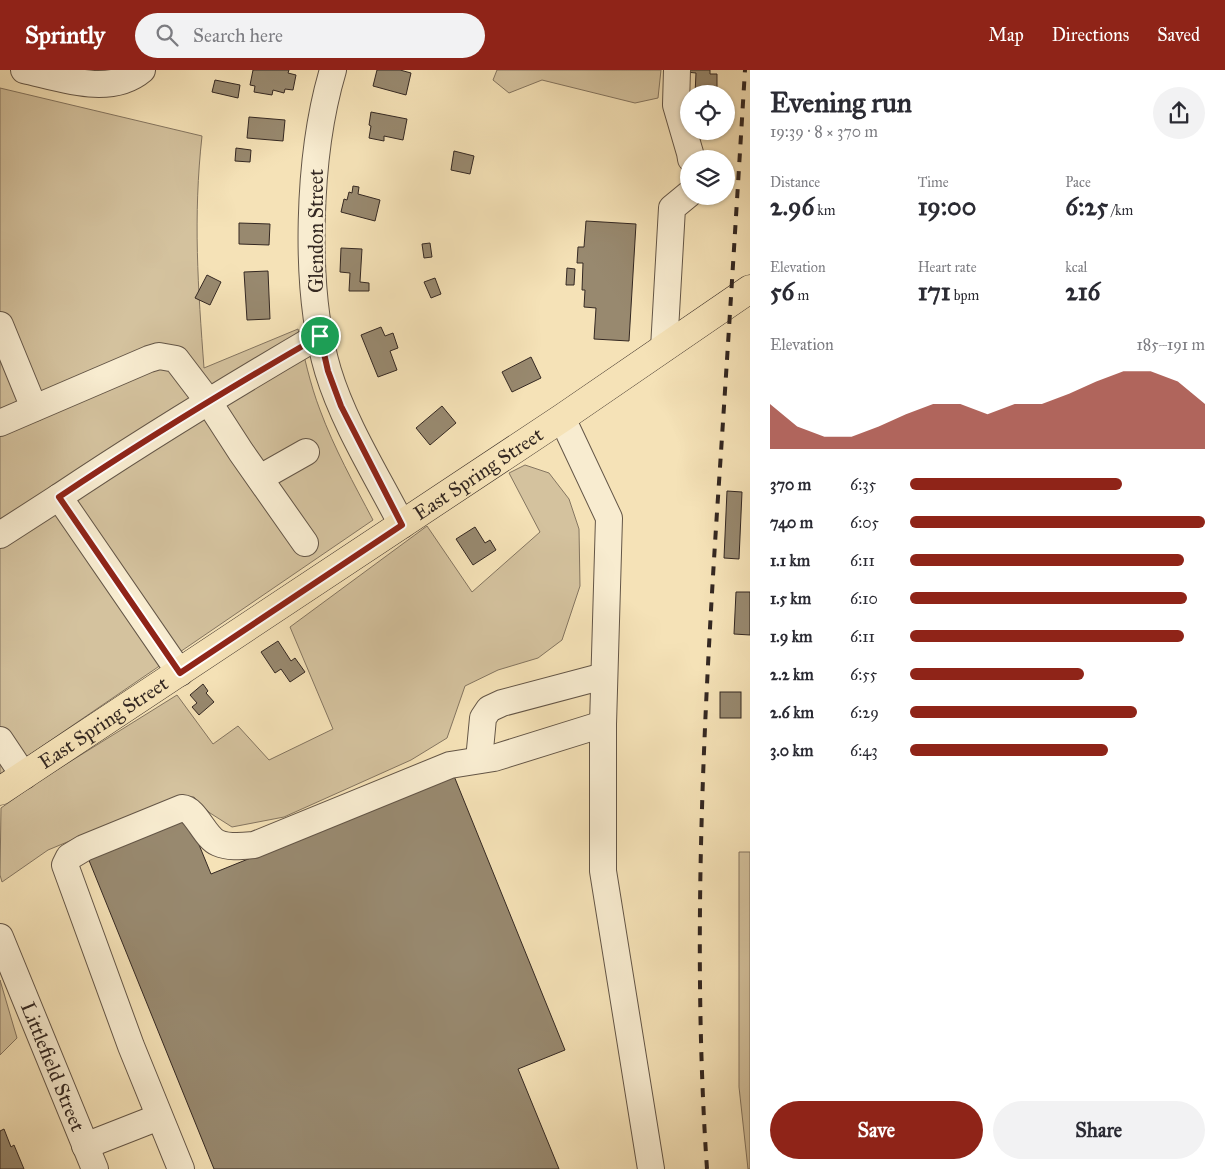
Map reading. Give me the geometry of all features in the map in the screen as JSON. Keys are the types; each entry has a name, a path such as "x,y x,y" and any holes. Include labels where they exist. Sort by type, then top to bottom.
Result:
{"main road":[{"name":"East Spring Street","path":"0,791 562,418 740,296"}],"street":[{"path":"24,70 56,78 103,84 127,79 142,70"},
{"name":"Glendon Street","path":"333,70 319,138 313,208 314,278 320,336 328,371 341,406 402,525"},
{"path":"677,70 676,105 689,150"},
{"path":"664,348 672,208 680,201"},
{"path":"0,325 34,408"},
{"path":"0,535 129,450 208,401 320,336"},
{"path":"0,423 159,356 168,356 176,359 208,401 305,543"},
{"path":"562,418 609,518 603,724 603,872 650,1169"},
{"path":"260,478 306,452"},
{"path":"59,497 180,673"},
{"path":"479,760 483,718 489,709 502,702 604,676"},
{"path":"181,1169 131,1046 65,865 70,857 84,848 182,808 187,809 205,832 218,843 236,846 254,845 450,765 494,758 603,724"},
{"path":"0,740 24,776"},
{"name":"Littlefield Street","path":"0,937 90,1157"},
{"path":"90,1157 159,1117"}],"shaded area":[{"path":"497,70 661,70 658,98 635,103 542,80 509,93 493,80"},
{"path":"0,88 202,136 197,224 198,281 204,368 298,329 316,400 345,466 373,520 0,775"},
{"path":"525,465 549,473 569,499 579,529 580,586 562,640 538,658 498,670 465,686 447,738 411,760 284,817 232,827 210,813 194,797 173,798 48,850 2,882 0,875 1,808 39,781 177,695 213,744 238,726 269,760 333,729 290,627 427,526 472,592 540,532 509,473"},
{"path":"739,852 750,852 750,1169 748,1169 739,1087"},
{"path":"0,980 17,1038 0,1055"}],"building":[{"path":"253,70 289,70 288,73 296,75 293,90 285,89 284,93 273,90 272,95 254,92 255,86 250,85"},
{"path":"377,70 400,70 411,73 406,95 373,86"},
{"path":"687,70 710,70 710,74 717,74 717,85 695,85 696,73 686,72"},
{"path":"215,80 240,85 238,98 212,92"},
{"path":"371,112 407,119 403,140 384,136 384,141 369,138"},
{"path":"249,117 285,120 283,141 247,138"},
{"path":"236,148 251,150 250,162 235,161"},
{"path":"454,151 474,156 470,174 451,170"},
{"path":"353,186 359,187 358,194 380,200 375,221 341,212 344,199 347,200 349,192 352,193"},
{"path":"586,221 636,224 629,341 594,339 596,308 584,307 585,290 582,290 583,263 577,263 578,247 584,247"},
{"path":"239,223 270,224 269,245 239,244"},
{"path":"430,243 432,257 424,258 422,244"},
{"path":"341,248 362,249 360,282 369,283 369,291 349,291 350,273 340,272"},
{"path":"567,268 575,269 574,285 566,285"},
{"path":"268,271 270,319 247,320 244,272"},
{"path":"207,275 221,282 210,305 195,298"},
{"path":"435,278 441,294 431,298 424,282"},
{"path":"381,327 385,336 393,333 398,348 390,351 397,370 378,377 361,335"},
{"path":"531,357 541,378 512,392 502,372"},
{"path":"442,406 456,423 430,445 416,428"},
{"path":"727,491 742,492 739,559 724,558"},
{"path":"475,527 485,543 490,540 496,550 473,565 456,539"},
{"path":"736,592 750,592 750,635 734,634"},
{"path":"278,641 291,661 295,658 305,672 290,682 281,669 275,673 261,652"},
{"path":"203,684 208,691 206,693 214,702 199,715 192,707 197,703 190,695"},
{"path":"720,692 741,692 741,718 720,718"},
{"path":"454,776 565,1050 518,1069 559,1169 214,1169 86,853 186,813 211,874"},
{"path":"4,1129 11,1147 14,1145 24,1169 0,1169 0,1131"}],"railway":[{"path":"707,1169 700,1005 701,840 707,676 745,70"}],"route":[{"path":"320,336 328,371 341,406 402,525 180,673 59,497 129,450 208,401 320,336"}]}
